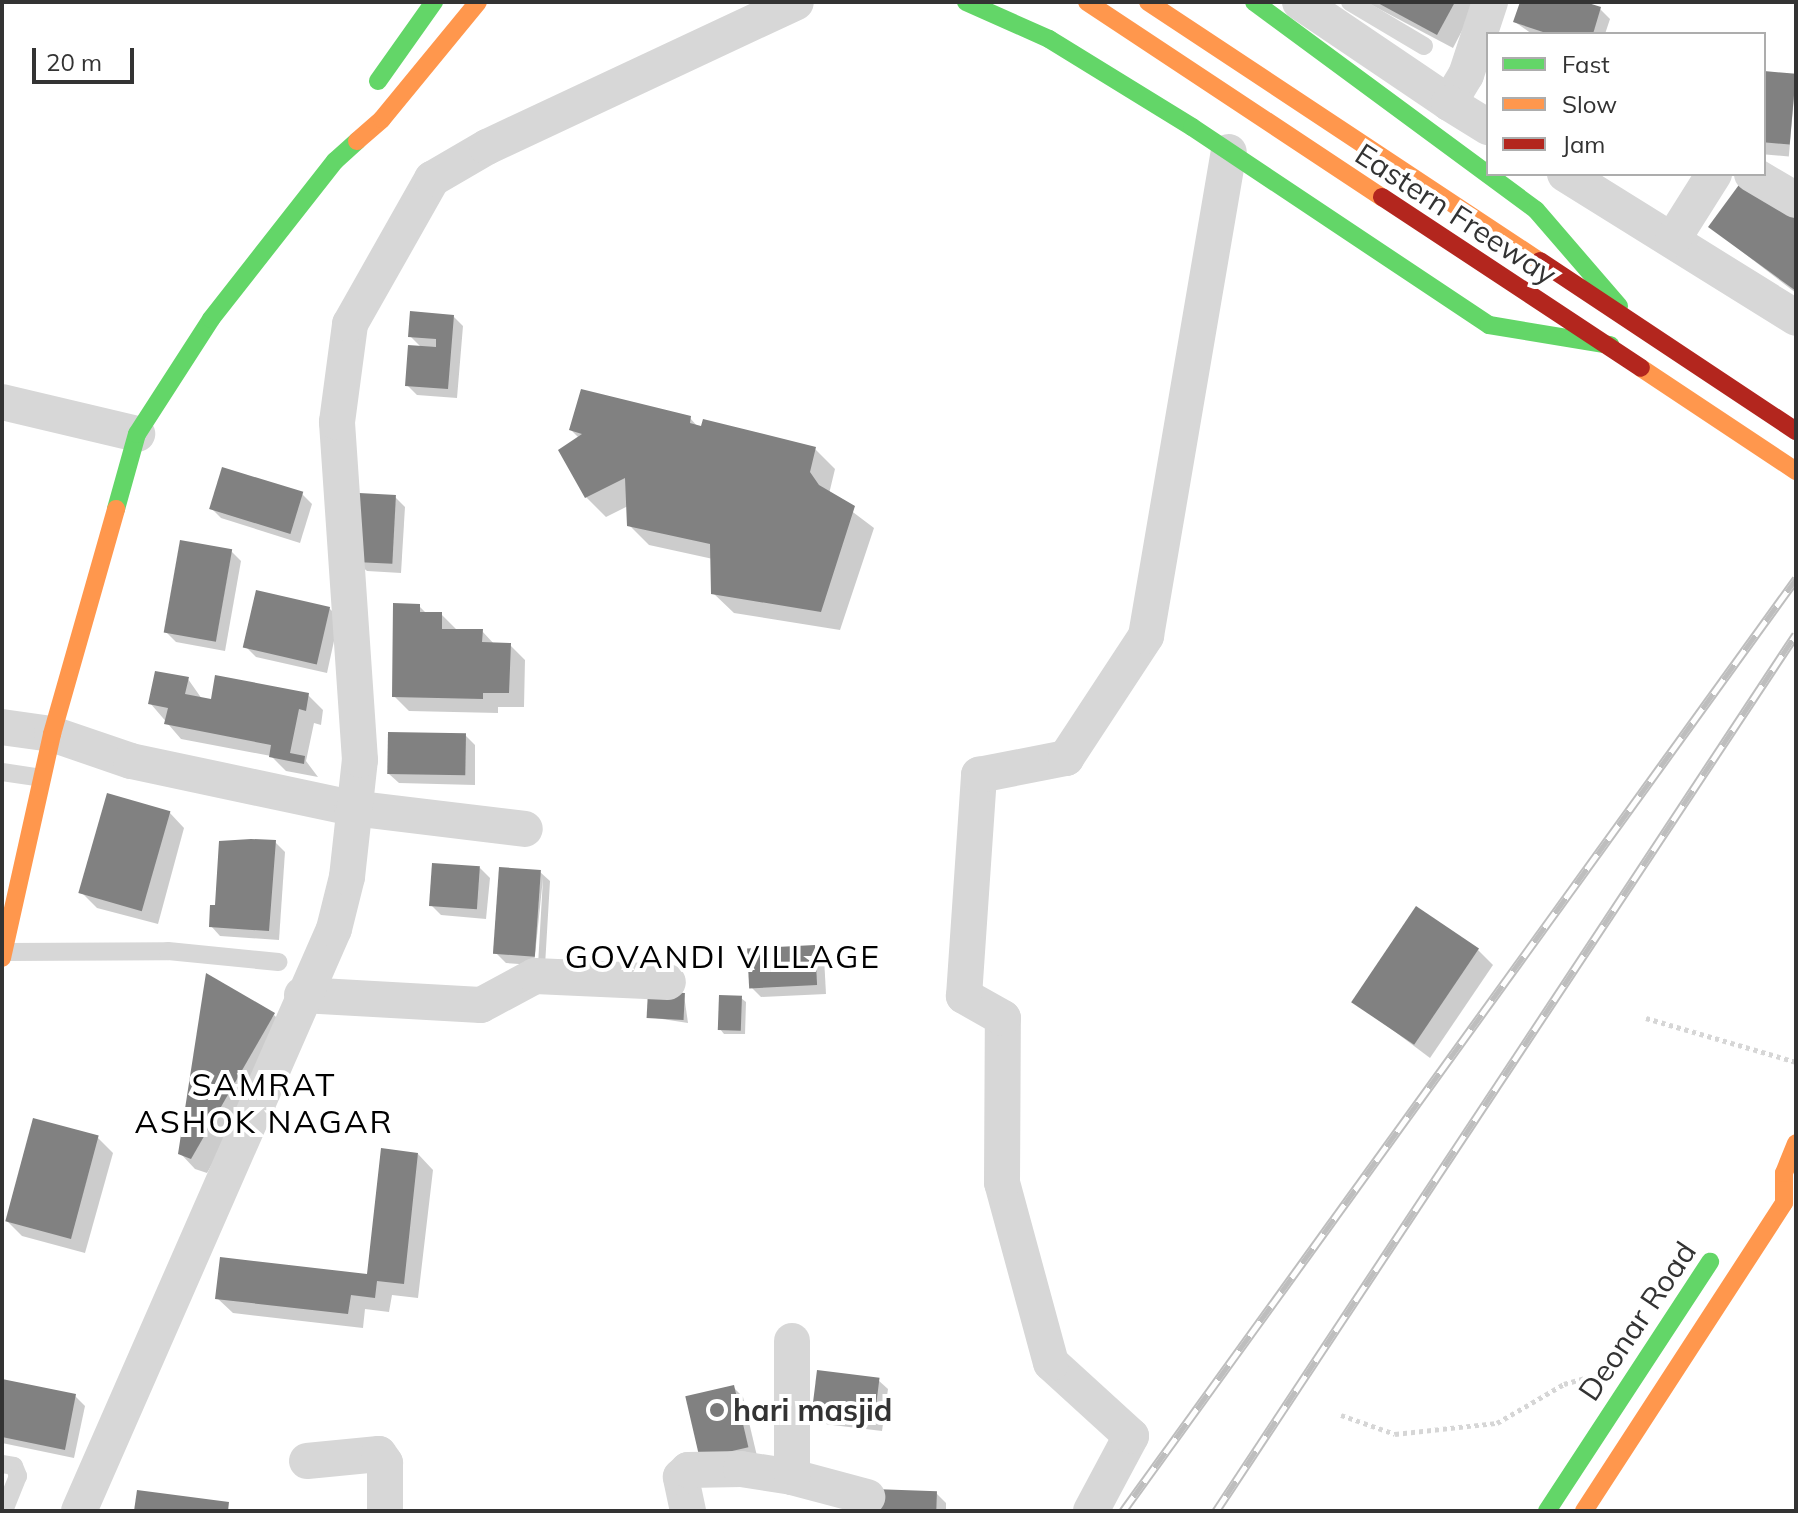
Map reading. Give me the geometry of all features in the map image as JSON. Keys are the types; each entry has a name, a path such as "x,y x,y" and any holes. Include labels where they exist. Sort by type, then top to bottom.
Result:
{"main road":[{"path":"335,161 359,110 434,2"},
{"path":"966,2 1049,39 1229,152 1489,325 1610,345"},
{"name":"Eastern Freeway","path":"1087,2 1493,274 1610,345 1796,471"},
{"name":"Eastern Freeway","path":"1148,2 1516,242 1796,431"},
{"path":"1254,2 1486,173"},
{"path":"3,955 52,734 137,434 211,319 335,161 382,119 477,5"},
{"path":"1490,176 1536,210 1629,318"},
{"name":"Deonar Road","path":"1584,1511 1784,1203 1784,1173 1796,1143"},
{"path":"1763,1184 1784,1173"},
{"name":"Deonar Road","path":"1547,1511 1716,1253 1736,1278"}],"street":[{"path":"79,1511 302,995 334,929 347,877 352,808 360,760 337,422 350,324 432,179 487,147 796,2"},
{"path":"1300,2 1486,126"},
{"path":"1449,103 1466,75 1490,2"},
{"path":"1091,1511 1131,1436 1051,1363 1002,1183 1003,1018 964,996 979,775 1066,758 1146,636 1229,152"},
{"path":"1568,176 1796,318"},
{"path":"1673,239 1713,176"},
{"path":"1755,176 1796,200"},
{"path":"2,402 137,434"},
{"path":"2,727 52,734 131,761 352,808 525,829"},
{"path":"302,995 481,1005 535,976 668,982"},
{"path":"792,1341 792,1477"},
{"path":"307,1461 379,1454 385,1463 385,1511"},
{"path":"688,1511 681,1477 688,1470 741,1469 792,1477 867,1497"}],"lane":[{"path":"1350,2 1424,46"},
{"path":"2,772 42,778"},
{"path":"3,955 168,951 278,962"},
{"path":"2,1464 14,1466 18,1476 4,1511"}],"path":[{"path":"1646,1018 1796,1062"},
{"path":"1341,1415 1395,1434 1497,1423 1564,1384 1641,1364"}],"building":[{"path":"1376,2 1455,2 1437,35"},
{"path":"1520,2 1585,2 1601,7 1594,32 1543,32 1513,22"},
{"path":"1766,71 1796,74 1790,145 1766,142"},
{"path":"1744,178 1796,211 1796,291 1708,227"},
{"path":"410,311 454,315 448,389 405,386 408,345 436,347 436,339 408,337"},
{"path":"581,389 691,416 690,423 701,426 703,419 816,447 810,472 819,485 855,506 821,612 711,594 710,544 627,526 625,478 585,498 558,450 582,434 569,430"},
{"path":"222,467 303,492 290,534 209,509"},
{"path":"359,493 396,495 392,564 355,562"},
{"path":"180,540 232,549 216,642 164,633"},
{"path":"256,590 330,607 317,665 243,647"},
{"path":"393,603 420,604 420,612 442,612 442,629 483,629 482,642 511,643 509,693 483,693 483,699 392,697"},
{"path":"155,671 189,677 185,694 211,699 215,675 309,693 306,711 299,709 290,753 305,756 304,764 269,757 271,745 164,724 168,708 148,704"},
{"path":"388,732 466,733 465,775 387,774"},
{"path":"107,793 170,811 142,911 78,893"},
{"path":"276,840 269,931 209,927 210,905 215,905 219,841"},
{"path":"432,863 480,866 477,909 429,906"},
{"path":"499,867 541,870 535,957 493,954"},
{"path":"1416,906 1479,948 1414,1045 1351,1002"},
{"path":"815,945 817,985 749,989 747,949"},
{"path":"206,973 275,1013 191,1159 178,1154"},
{"path":"648,991 685,993 684,1020 647,1018"},
{"path":"719,995 742,996 741,1031 718,1030"},
{"path":"33,1118 99,1136 71,1239 5,1221"},
{"path":"381,1148 418,1153 404,1284 377,1281 375,1298 351,1295 348,1314 215,1299 220,1257 367,1274"},
{"path":"817,1370 880,1378 874,1422 812,1415"},
{"path":"2,1379 76,1394 65,1450 2,1437"},
{"path":"734,1385 748,1447 700,1459 685,1396"},
{"path":"873,1489 937,1491 936,1511 872,1511"},
{"path":"137,1490 229,1502 228,1511 134,1511"}],"railway":[{"path":"1123,1511 1796,579"},
{"path":"1216,1511 1796,634"}],"traffic: fast":[{"path":"378,81 434,2"},
{"path":"966,2 1049,39 1192,127 1489,325 1610,345"},
{"path":"1254,2 1486,173"},
{"path":"116,509 137,434 211,319 335,161 357,141"},
{"path":"1490,176 1536,210 1619,306"},
{"path":"1547,1511 1710,1262"}],"traffic: slow":[{"path":"357,141 382,119 478,2"},
{"path":"1087,2 1382,197"},
{"path":"1148,2 1540,261"},
{"path":"1641,368 1796,471"},
{"path":"2,958 52,734 116,509"},
{"path":"1584,1511 1784,1203 1784,1173 1796,1143"}],"traffic: jam":[{"path":"1382,197 1641,368"},
{"path":"1540,261 1796,431"}],"place":[{"name":"hari masjid","path":"717,1410"}],"district":[{"name":"GOVANDI VILLAGE","path":"723,956"},
{"name":"SAMRAT ASHOK NAGAR","path":"264,1104"}]}
